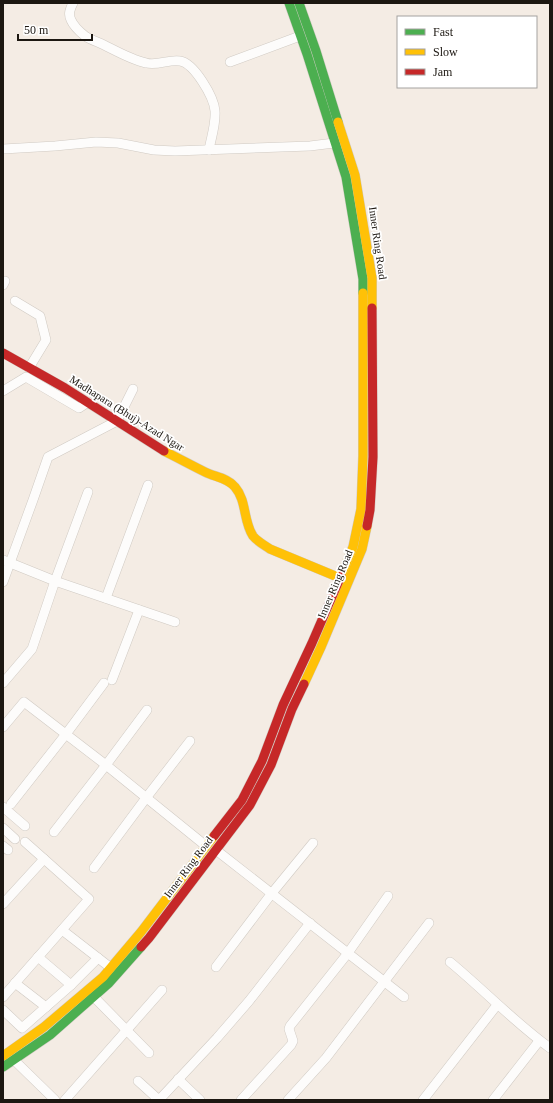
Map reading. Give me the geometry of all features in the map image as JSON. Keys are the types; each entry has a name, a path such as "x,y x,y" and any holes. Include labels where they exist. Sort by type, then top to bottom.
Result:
{"main road":[{"name":"Inner Ring Road","path":"4,1054 44,1027 111,968 141,932 242,800 262,761 283,705 312,643 353,547 361,508 363,456 362,279 346,177 289,3"},
{"name":"Inner Ring Road","path":"3,1067 50,1035 110,983 149,938 250,805 271,765 292,709 321,647 362,549 370,510 372,457 372,278 355,175 316,51 299,3"},
{"name":"Madhapara (Bhuj)-Azad Ngar","path":"3,353 88,402 159,449 207,473 224,478 235,486 241,497 248,529 254,537 270,549 340,578"}],"street":[{"path":"73,3 69,11 70,20 86,37 149,64 159,64 178,60 191,66 199,76 212,99 215,110 209,150"},
{"path":"230,62 300,36"},
{"path":"3,149 96,142 118,143 154,150 175,151 310,146 334,143"},
{"path":"15,301 40,316 46,340 29,368"},
{"path":"3,391 26,377 79,408 88,402"},
{"path":"3,582 6,561 33,500 48,457 117,421 133,389"},
{"path":"106,598 148,485"},
{"path":"3,683 32,649 55,580 88,492"},
{"path":"6,561 55,580 175,622"},
{"path":"25,826 7,806 108,681 139,610"},
{"path":"3,727 24,702 106,765 206,846"},
{"path":"54,832 147,710"},
{"path":"94,868 190,741"},
{"path":"3,828 16,839"},
{"path":"3,997 89,899 25,842"},
{"path":"216,968 313,843"},
{"path":"216,850 404,997"},
{"path":"3,904 44,859"},
{"path":"241,1100 291,1044 293,1041 289,1029 290,1026 348,953 388,896"},
{"path":"138,1081 159,1100 217,1038 249,1001 310,923"},
{"path":"288,1100 326,1058 429,923"},
{"path":"62,930 111,968"},
{"path":"38,958 71,985"},
{"path":"3,1010 22,1028 71,985 98,958"},
{"path":"450,962 497,1005 550,1048"},
{"path":"15,983 46,1007"},
{"path":"65,1100 162,990"},
{"path":"94,997 149,1053"},
{"path":"423,1100 497,1005"},
{"path":"493,1100 540,1041"},
{"path":"14,1060 55,1100"},
{"path":"178,1079 200,1100"}],"traffic: fast":[{"path":"289,3 307,54 346,177 363,279 363,293"},
{"path":"299,3 316,51 338,122"},
{"path":"3,1067 50,1035 109,983 141,947"}],"traffic: slow":[{"path":"338,122 355,175 372,278 372,308"},
{"path":"341,576 353,547 361,509 363,456 363,293"},
{"path":"164,451 232,484 239,493 250,530 256,540 270,549 340,578"},
{"path":"304,684 362,549 367,526"},
{"path":"3,1056 44,1027 103,977 141,932 214,836"}],"traffic: jam":[{"path":"367,526 370,510 373,457 372,308"},
{"path":"3,353 65,388 164,451"},
{"path":"214,836 242,800 262,761 283,705 341,576"},
{"path":"141,947 250,805 271,765 292,709 304,684"}]}
